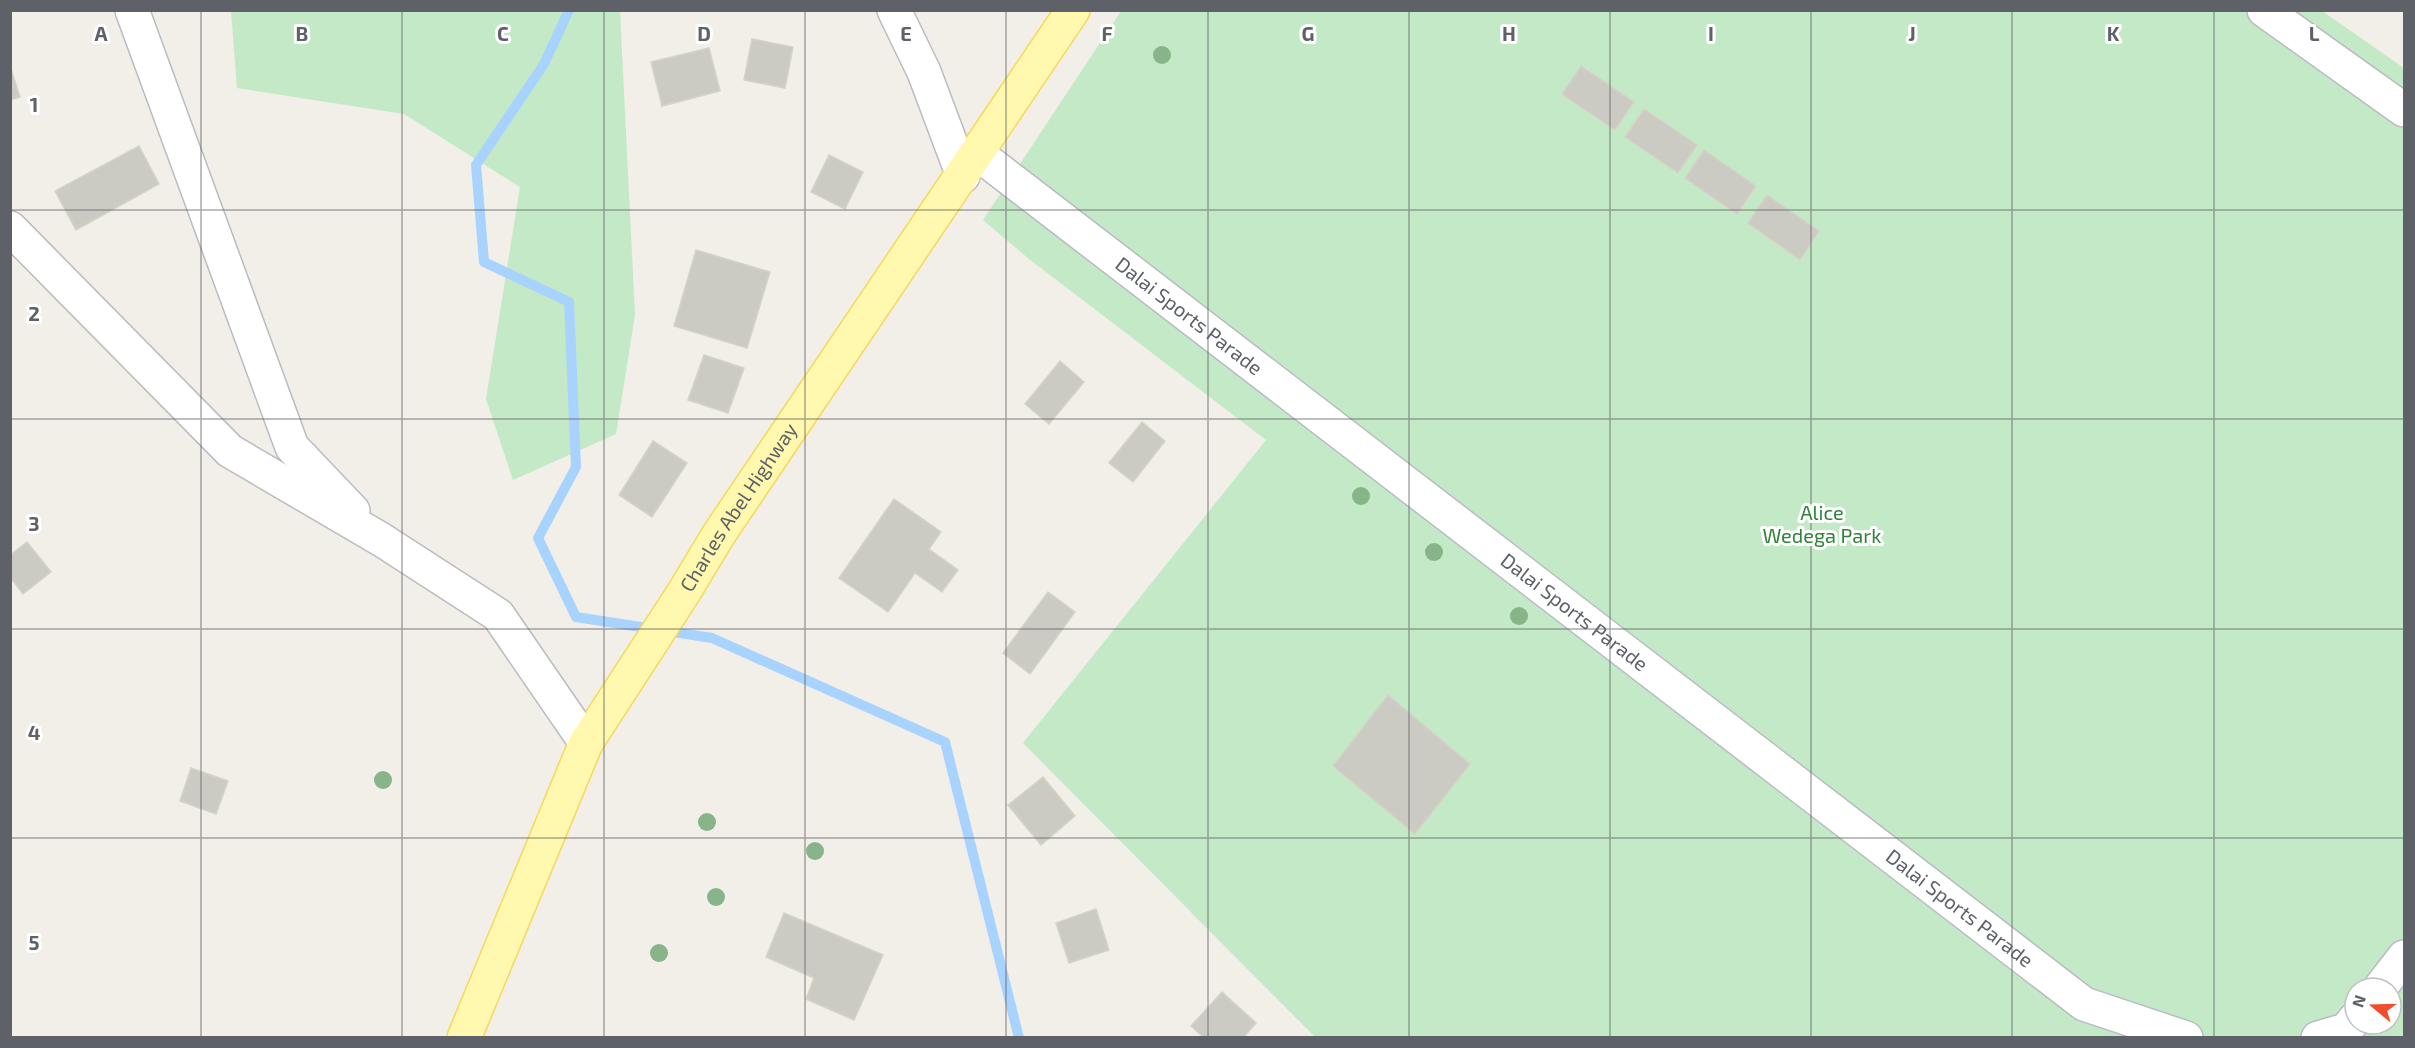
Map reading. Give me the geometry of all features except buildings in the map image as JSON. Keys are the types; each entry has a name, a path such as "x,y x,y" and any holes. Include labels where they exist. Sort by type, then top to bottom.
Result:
{"main road":[{"name":"Charles Abel Highway","path":"464,1038 586,743 719,534 1073,10"}],"street":[{"path":"132,10 292,447 382,540"},
{"path":"894,10 970,165"},
{"path":"2264,10 2404,110"},
{"name":"Dalai Sports Parade","path":"970,165 2084,1004 2186,1038"},
{"path":"10,228 230,451 382,540 498,615 586,743"},
{"path":"2389,976 2404,957"},
{"path":"2318,1038 2343,1031"}],"green space":[{"path":"231,11 620,11 635,315 616,434 513,480 486,399 520,187 404,114 237,88"},
{"name":"Alice Wedega Park","path":"1121,11 2322,11 2404,68 2404,1037 1315,1037 1023,743 1266,440 1029,259 983,220"}],"waterway":[{"path":"569,10 544,64 476,165 484,262 569,302 576,467 538,538 576,617 712,638 945,742 1019,1038"}]}
